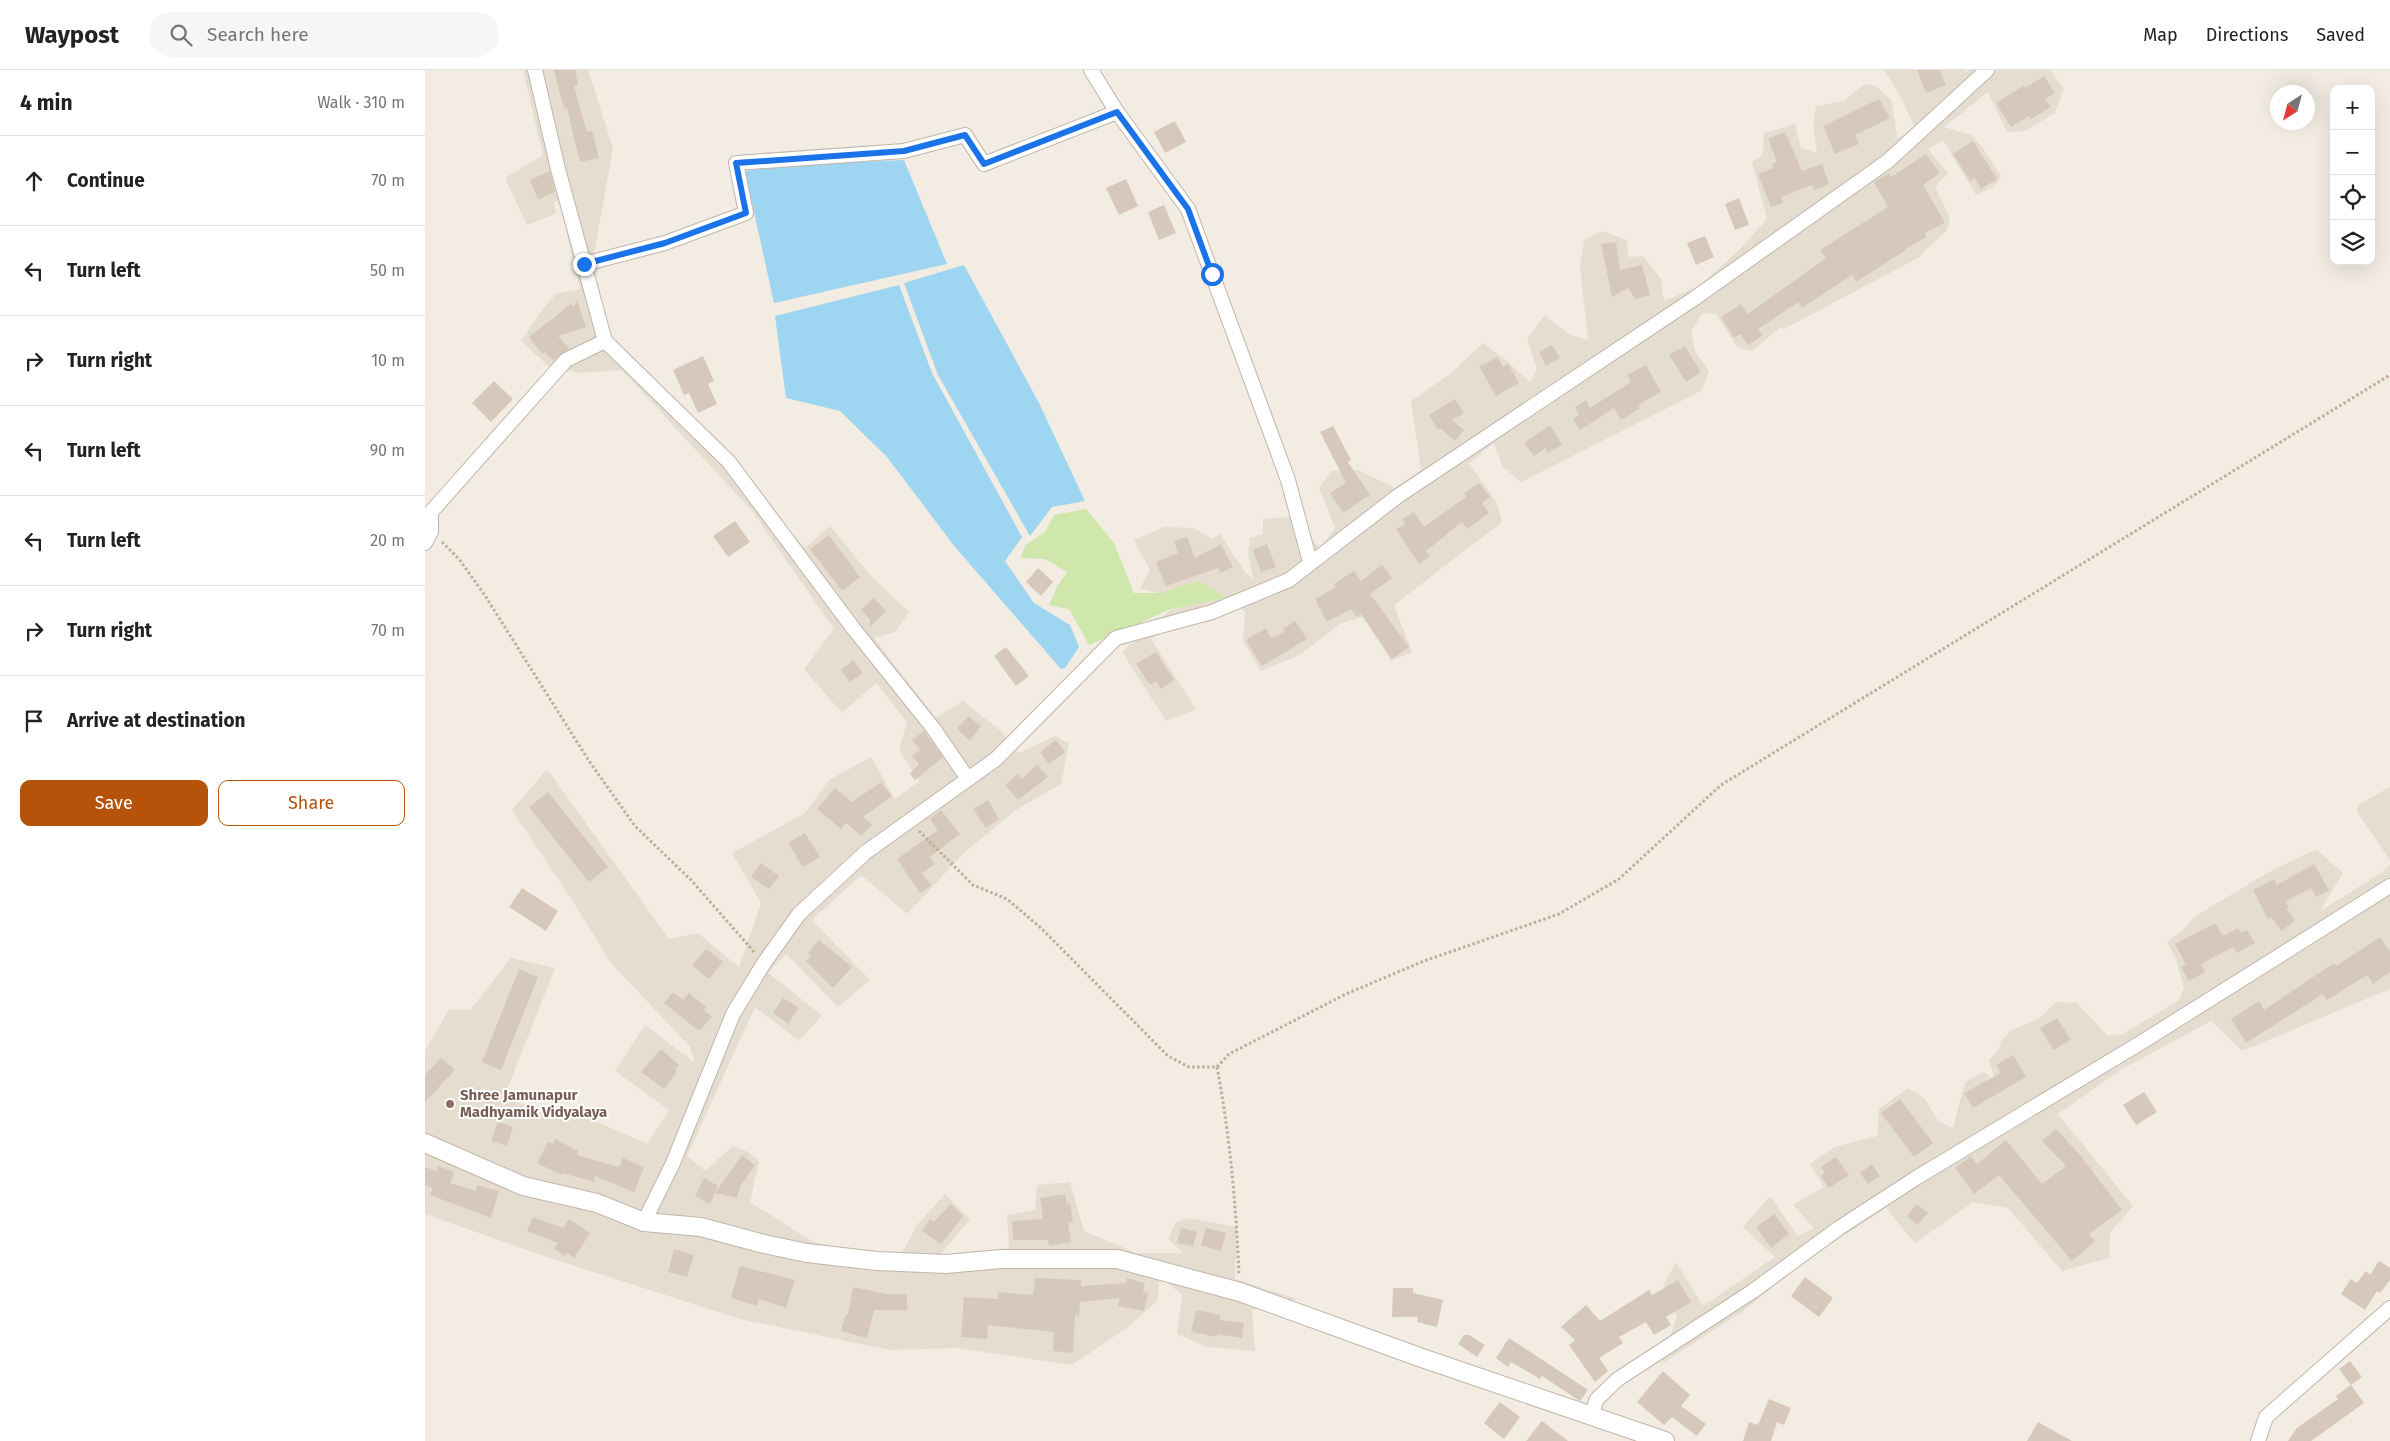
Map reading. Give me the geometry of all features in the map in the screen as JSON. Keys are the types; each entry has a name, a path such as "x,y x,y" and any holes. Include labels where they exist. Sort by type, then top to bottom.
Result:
{"street":[{"path":"535,70 605,341 729,462 853,628 933,728 968,778"},
{"path":"1091,70 1117,112 1188,209 1288,480 1310,562"},
{"path":"644,1222 673,1163 733,1014 764,963 799,914 866,852 908,820 996,759 1116,638 1212,612 1289,580 1398,496 1695,298 1888,161 1987,70"},
{"path":"584,264 665,243 746,213 736,163 904,151 965,135 984,164 1117,112"},
{"path":"428,538 431,512 566,360 605,341"},
{"path":"1591,1416 1597,1399 1618,1380 1753,1291 1847,1223 1991,1132 2142,1042 2390,886"},
{"path":"425,1144 523,1186 597,1203 644,1222 701,1227 764,1244 807,1253 877,1261 946,1264 1001,1259 1117,1259 1240,1292 1422,1358 1665,1441"},
{"path":"2258,1441 2266,1416 2390,1308"}],"path":[{"path":"908,820 973,885 1007,899 1041,928 1169,1056 1189,1067 1217,1067 1229,1054 1345,994 1424,961 1559,914 1619,879 1721,784 2390,375"},
{"path":"428,538 459,559 484,594 589,761 635,826 691,880 764,963"},
{"path":"1217,1067 1226,1115 1236,1199 1240,1292"}],"shaded area":[{"path":"523,70 588,70 613,148 591,271 610,339 805,548 830,526 872,577 909,612 895,632 874,638 936,718 963,701 1001,731 1019,753 1055,736 1069,743 1061,784 1016,810 965,852 907,914 861,875 812,920 870,980 838,1007 786,954 768,973 822,1015 799,1041 755,1007 687,1156 705,1171 733,1146 748,1152 759,1161 750,1202 813,1242 898,1260 917,1225 945,1194 970,1219 936,1260 1009,1248 1007,1215 1035,1210 1037,1185 1070,1182 1084,1231 1136,1253 1183,1253 1168,1239 1176,1222 1189,1218 1237,1227 1235,1279 1297,1299 1252,1310 1255,1351 1207,1347 1177,1334 1182,1295 1160,1277 1157,1301 1128,1327 1072,1365 957,1348 890,1350 740,1319 547,1257 425,1214 425,1051 449,1009 470,1010 511,958 555,968 506,1092 509,1101 584,1116 647,1144 669,1110 615,1071 645,1025 695,1063 690,1047 611,963 512,810 547,769 669,939 698,933 739,967 761,903 732,853 805,813 829,780 871,757 895,799 919,781 899,750 907,722 876,683 842,713 804,669 834,629 752,511 622,370 579,373 548,366 521,341 542,310 557,293 580,289 559,200 554,202 556,214 527,225 505,178 543,155"},
{"path":"1884,70 1964,70 1966,72 1969,70 2050,70 2064,89 2055,113 2025,131 2007,132 1988,92 1944,127 1971,135 1982,147 2001,176 1994,187 1976,195 1943,140 1928,149 1948,173 1935,187 1950,218 1947,230 1918,258 1784,329 1781,327 1752,351 1738,348 1716,314 1702,313 1691,332 1696,353 1709,371 1701,391 1521,482 1502,466 1494,443 1469,463 1497,503 1502,522 1394,605 1412,652 1391,661 1363,617 1341,623 1300,655 1261,671 1243,641 1245,613 1237,603 1176,622 1151,639 1196,709 1166,721 1122,652 1171,609 1225,598 1200,581 1158,593 1140,588 1150,570 1134,540 1164,527 1194,528 1212,539 1220,534 1245,572 1253,579 1248,553 1250,538 1263,534 1263,519 1289,517 1320,548 1335,528 1319,488 1331,471 1358,470 1395,488 1421,470 1411,401 1450,374 1483,343 1530,382 1537,369 1527,339 1545,315 1570,335 1588,340 1580,267 1584,240 1602,231 1627,240 1628,257 1643,256 1661,279 1664,301 1699,286 1738,251 1767,219 1752,162 1763,154 1764,133 1795,124 1801,148 1817,153 1813,125 1816,106 1844,101 1864,84 1876,86 1892,101 1897,138 1915,129 1901,97"},
{"path":"2390,787 2390,860 2357,812 2358,805"},
{"path":"2316,849 2343,873 2320,911 2381,873 2390,864 2390,989 2242,1051 2211,1021 2122,1069 2058,1114 2133,1206 2110,1233 2109,1258 2062,1271 2008,1208 1973,1202 1915,1243 1886,1208 1806,1260 1742,1312 1661,1364 1677,1316 1663,1286 1676,1262 1703,1306 1775,1257 1743,1227 1770,1196 1798,1236 1814,1228 1793,1205 1824,1187 1810,1164 1834,1147 1877,1136 1879,1109 1908,1088 1924,1098 1939,1122 1953,1128 1965,1082 1984,1072 1995,1081 1989,1060 1999,1049 2001,1041 2012,1030 2040,1018 2056,1002 2077,1003 2108,1036 2123,1034 2179,1000 2184,988 2176,959 2167,942 2185,928 2194,917 2269,872"}],"green space":[{"path":"1086,509 1114,543 1134,593 1158,593 1200,581 1226,598 1171,609 1089,645 1069,609 1049,605 1057,587 1067,572 1045,559 1020,558 1026,545 1046,531 1054,515"}],"water":[{"path":"904,160 947,264 774,303 745,171 807,164"},
{"path":"964,265 1039,403 1085,501 1052,507 1030,536 938,375 904,283"},
{"path":"899,285 932,373 1022,537 1005,561 1034,603 1070,625 1079,647 1065,668 1061,669 955,547 887,457 840,411 786,398 775,316"}],"building":[{"path":"554,70 575,70 578,85 574,86 587,132 592,131 599,158 580,162 567,108 565,109 561,98"},
{"path":"1917,70 1940,70 1946,85 1926,93"},
{"path":"2044,76 2055,93 2045,99 2051,107 2031,119 2029,116 2011,127 1996,103 2024,85 2025,88"},
{"path":"1879,99 1890,118 1855,135 1859,144 1835,154 1823,126"},
{"path":"1175,121 1186,142 1165,153 1154,132"},
{"path":"1785,132 1802,171 1822,164 1829,184 1814,190 1812,185 1781,197 1783,203 1771,207 1758,174 1773,168 1772,164 1777,162 1768,139"},
{"path":"1973,141 1997,179 1981,189 1975,178 1970,181 1953,154"},
{"path":"1926,154 1940,173 1923,185 1945,223 1925,233 1927,237 1905,249 1856,282 1852,275 1802,308 1798,302 1758,329 1763,335 1748,345 1740,334 1734,338 1721,317 1741,304 1748,314 1826,258 1820,250 1888,207 1874,182 1889,173 1891,177"},
{"path":"550,171 555,192 538,200 530,180"},
{"path":"1126,179 1138,206 1119,215 1106,188"},
{"path":"1739,198 1749,225 1735,230 1725,204"},
{"path":"1164,205 1176,233 1159,240 1148,212"},
{"path":"1705,236 1714,257 1696,265 1687,243"},
{"path":"1616,242 1620,270 1642,265 1650,295 1635,299 1628,288 1612,297 1601,244"},
{"path":"577,300 586,327 558,336 569,348 553,361 545,352 542,354 529,337 571,304 573,307"},
{"path":"1552,345 1560,358 1546,366 1539,352"},
{"path":"1685,346 1701,372 1686,382 1669,355"},
{"path":"703,356 714,381 708,384 717,404 698,413 689,393 684,395 673,370"},
{"path":"1498,357 1503,367 1508,364 1519,383 1496,396 1479,366"},
{"path":"1646,365 1661,392 1638,405 1640,408 1621,420 1614,408 1580,430 1573,419 1579,415 1575,407 1586,400 1590,408 1631,382 1627,375"},
{"path":"494,381 513,399 491,422 472,403"},
{"path":"1455,399 1464,413 1452,420 1464,430 1455,441 1440,428 1438,430 1429,415"},
{"path":"1550,425 1562,445 1548,453 1545,448 1534,456 1524,443"},
{"path":"1333,426 1351,460 1348,462 1370,495 1343,513 1330,493 1346,483 1320,432"},
{"path":"1479,483 1490,497 1482,503 1489,513 1467,529 1462,522 1426,551 1430,556 1419,564 1396,529 1405,524 1408,528 1402,519 1414,512 1424,527 1466,497 1464,493"},
{"path":"735,521 750,542 728,557 713,536"},
{"path":"829,535 860,577 842,591 810,549"},
{"path":"1187,537 1195,558 1221,544 1233,567 1221,573 1218,568 1166,586 1156,562 1178,553 1174,541"},
{"path":"1267,544 1276,567 1261,572 1253,550"},
{"path":"1382,565 1392,578 1370,594 1409,647 1392,659 1361,614 1357,617 1351,609 1327,622 1315,599 1336,587 1334,584 1354,571 1361,581"},
{"path":"1038,568 1053,582 1041,596 1026,582"},
{"path":"874,598 886,611 870,627 870,620 861,610"},
{"path":"1295,621 1307,639 1262,666 1246,640 1266,628 1271,638 1284,632 1283,629"},
{"path":"1006,647 1029,676 1016,686 994,656"},
{"path":"1156,652 1174,680 1161,689 1156,681 1150,685 1136,664"},
{"path":"853,660 863,673 850,682 841,670"},
{"path":"968,716 981,726 970,741 957,729"},
{"path":"924,731 943,757 915,780 910,774 919,764 912,756 920,750 912,740"},
{"path":"1056,740 1065,752 1049,764 1040,752"},
{"path":"1037,765 1048,777 1018,800 1005,785 1018,774 1022,779"},
{"path":"881,782 892,796 863,817 872,825 861,836 846,823 841,829 817,809 835,788 852,802"},
{"path":"548,792 608,867 589,882 529,807"},
{"path":"988,800 999,819 986,828 973,809"},
{"path":"941,810 960,834 930,857 935,864 922,873 931,886 920,893 897,859 938,830 930,819"},
{"path":"805,833 820,857 803,867 788,843"},
{"path":"761,863 779,876 769,889 751,877"},
{"path":"2314,864 2329,890 2316,897 2311,888 2286,901 2289,908 2286,909 2295,920 2282,931 2271,917 2268,919 2253,890 2274,879 2277,885"},
{"path":"522,888 558,911 546,931 509,907"},
{"path":"2215,923 2223,936 2238,928 2241,933 2247,930 2255,943 2237,953 2233,947 2201,964 2205,972 2189,981 2181,967 2186,964 2175,944"},
{"path":"2380,937 2390,952 2390,972 2373,984 2367,975 2327,1000 2323,994 2246,1043 2231,1019 2259,1001 2264,1010 2334,963 2336,966"},
{"path":"819,940 852,967 833,988 806,961 811,956 808,953"},
{"path":"706,949 723,962 709,979 692,965"},
{"path":"519,969 538,977 501,1070 482,1062"},
{"path":"673,992 683,1000 689,993 706,1007 704,1010 712,1017 699,1031 664,1003"},
{"path":"783,998 799,1008 788,1024 773,1013"},
{"path":"2057,1018 2071,1040 2053,1050 2040,1028"},
{"path":"661,1049 679,1065 664,1089 641,1072"},
{"path":"2013,1055 2026,1077 1973,1108 1964,1093 2001,1073 1996,1065"},
{"path":"441,1058 455,1070 425,1102 425,1075"},
{"path":"2144,1092 2157,1112 2136,1125 2123,1105"},
{"path":"1900,1099 1933,1143 1914,1157 1881,1113"},
{"path":"498,1122 513,1127 507,1146 491,1141"},
{"path":"2056,1129 2080,1155 2122,1210 2089,1234 2095,1241 2072,1261 1999,1175 1974,1194 1955,1168 1971,1156 1977,1164 2006,1140 2042,1184 2066,1166 2042,1141"},
{"path":"555,1139 578,1151 577,1155 619,1167 623,1158 644,1167 634,1192 595,1176 594,1182 562,1173 561,1175 537,1163 548,1142 553,1144"},
{"path":"742,1155 755,1165 740,1187 737,1198 715,1193"},
{"path":"1836,1157 1849,1175 1829,1188 1821,1176 1825,1173 1821,1167"},
{"path":"1872,1164 1880,1176 1868,1184 1860,1173"},
{"path":"438,1166 454,1172 450,1183 476,1191 477,1185 499,1191 491,1218 430,1195 433,1188 425,1185 425,1167 437,1171"},
{"path":"704,1178 718,1186 710,1204 695,1196"},
{"path":"1065,1194 1067,1204 1070,1203 1073,1221 1068,1223 1071,1242 1049,1246 1048,1240 1013,1240 1012,1221 1043,1219 1040,1198"},
{"path":"951,1204 963,1216 941,1244 922,1231 930,1219 934,1222"},
{"path":"1917,1204 1928,1213 1917,1225 1907,1216"},
{"path":"1774,1214 1789,1234 1771,1248 1756,1227"},
{"path":"533,1217 563,1228 569,1219 590,1233 574,1258 567,1253 565,1256 554,1249 558,1243 527,1231"},
{"path":"1181,1228 1197,1232 1193,1246 1177,1243"},
{"path":"1206,1228 1226,1233 1221,1251 1201,1245"},
{"path":"674,1249 694,1255 687,1277 668,1272"},
{"path":"2379,1261 2390,1268 2390,1280 2380,1293 2377,1291 2365,1310 2341,1294 2351,1279 2357,1283 2366,1271 2370,1275"},
{"path":"740,1266 795,1280 786,1308 759,1299 757,1306 731,1298"},
{"path":"1805,1277 1833,1298 1819,1317 1791,1296"},
{"path":"1035,1278 1081,1280 1081,1286 1126,1283 1127,1278 1145,1283 1143,1292 1148,1293 1144,1311 1118,1306 1120,1298 1080,1302 1079,1316 1075,1315 1073,1353 1053,1351 1054,1332 988,1325 987,1339 961,1337 964,1297 998,1299 998,1292 1033,1295"},
{"path":"1678,1280 1691,1302 1666,1317 1671,1325 1654,1335 1646,1322 1619,1337 1623,1343 1599,1358 1608,1371 1595,1382 1569,1345 1575,1340 1561,1327 1586,1305 1600,1321 1649,1290 1652,1295"},
{"path":"853,1287 886,1294 907,1294 907,1310 874,1310 867,1338 841,1331 846,1314 848,1314"},
{"path":"1393,1288 1413,1288 1413,1293 1443,1300 1437,1327 1417,1322 1418,1317 1392,1317"},
{"path":"1196,1310 1221,1315 1220,1320 1244,1323 1242,1338 1217,1334 1217,1337 1191,1332"},
{"path":"1464,1335 1469,1335 1485,1345 1477,1357 1458,1344"},
{"path":"1509,1338 1588,1390 1580,1401 1542,1376 1540,1379 1511,1362 1508,1367 1496,1358"},
{"path":"2350,1361 2362,1377 2351,1385 2339,1369"},
{"path":"1663,1371 1690,1395 1681,1406 1706,1424 1697,1436 1672,1417 1664,1425 1637,1402"},
{"path":"2351,1385 2364,1403 2311,1441 2288,1441 2297,1428 2338,1399 2336,1396"},
{"path":"1769,1399 1791,1408 1784,1425 1777,1422 1771,1441 1743,1441 1749,1422 1758,1425"},
{"path":"1500,1402 1520,1417 1504,1439 1484,1423"},
{"path":"1542,1421 1568,1441 1526,1441"},
{"path":"2038,1422 2072,1441 2027,1441"}],"place":[{"name":"Shree Jamunapur Madhyamik Vidyalaya","path":"450,1104"}],"route":[{"path":"584,264 665,243 746,213 736,163 904,151 965,135 984,164 1117,112 1188,209 1212,274"}]}
